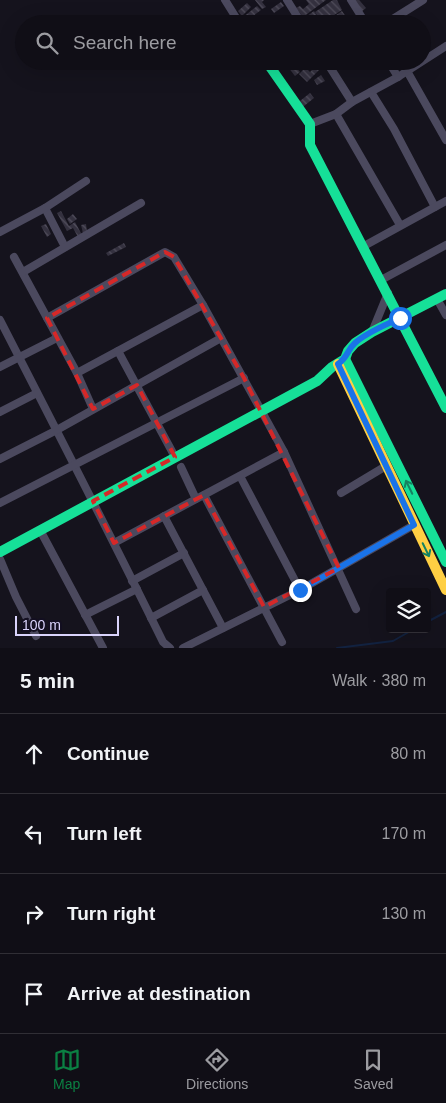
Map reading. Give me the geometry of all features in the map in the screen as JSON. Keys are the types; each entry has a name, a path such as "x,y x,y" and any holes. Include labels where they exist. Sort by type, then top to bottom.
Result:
{"street":[{"path":"225,0 234,15"},
{"path":"287,0 296,15"},
{"path":"352,0 361,15"},
{"path":"399,15 423,0"},
{"path":"431,57 445,49"},
{"path":"272,70 310,124 310,145 364,246 446,408"},
{"path":"332,70 352,102"},
{"path":"394,70 398,77"},
{"path":"310,124 336,114 352,102 407,71 446,140"},
{"path":"371,92 394,129 435,207"},
{"path":"336,114 400,225"},
{"path":"0,232 45,208 86,182"},
{"path":"364,246 446,201"},
{"path":"23,272 141,204"},
{"path":"45,208 65,247"},
{"path":"381,280 446,245"},
{"path":"47,318 165,252 174,257 222,338 284,452 339,568 356,609"},
{"path":"14,257 77,373 93,408"},
{"path":"372,332 388,293"},
{"path":"0,552 317,381 332,367 342,361 355,343 372,332 442,296 446,315"},
{"path":"77,373 203,305"},
{"path":"0,320 76,466 163,642 170,648"},
{"path":"0,367 57,338"},
{"path":"0,459 222,338"},
{"path":"118,350 175,457"},
{"path":"342,361 386,466 446,590"},
{"path":"342,361 446,562"},
{"path":"0,504 244,378"},
{"path":"0,412 37,393"},
{"path":"114,543 284,452"},
{"path":"341,493 386,466"},
{"path":"180,467 196,499"},
{"path":"240,476 300,590"},
{"path":"204,495 282,642"},
{"path":"164,516 223,628"},
{"path":"183,648 300,590 414,525"},
{"path":"40,530 103,648"},
{"path":"132,581 184,554"},
{"path":"0,559 16,597 36,636"},
{"path":"85,615 136,589"},
{"path":"151,618 204,590"}],"highlighted area":[{"path":"165,252 174,257 244,378 339,568 264,607 204,495 114,543 93,501 175,457 137,385 93,409 47,318"}],"building":[{"path":"255,0 264,0 262,2 266,7 262,9"},
{"path":"306,0 326,0 306,15 301,15 296,8 300,6 303,9 309,4"},
{"path":"333,0 337,0 342,10 334,15 317,15 315,12"},
{"path":"352,0 359,0 366,8 361,12"},
{"path":"281,2 284,6 274,13 271,9"},
{"path":"247,3 251,7 243,15 238,11"},
{"path":"257,6 261,10 254,15 246,15"},
{"path":"314,11 317,15 308,15"},
{"path":"342,11 345,15 336,15"},
{"path":"290,70 298,70 300,72 295,76"},
{"path":"303,70 310,72 312,70 319,70 307,82 299,74"},
{"path":"321,75 325,81 317,85 314,80"},
{"path":"310,93 314,98 299,110 295,105"},
{"path":"61,211 69,226 75,222 82,235 78,237 73,228 67,231 57,213"},
{"path":"73,214 77,219 70,224 67,219"},
{"path":"46,224 51,234 47,237 41,226"},
{"path":"86,224 87,232 83,233 81,225"},
{"path":"124,243 126,247 108,256 106,253"}],"waterway":[{"path":"431,620 446,612"},
{"path":"337,648 393,641 407,633"}],"traffic: fast":[{"path":"272,70 310,124 310,145 446,408"},
{"path":"0,552 317,381 332,367 345,359 348,351 355,343 372,332 446,294"},
{"path":"345,359 446,562"}],"traffic: slow":[{"path":"338,364 446,590"}],"route":[{"path":"300,590 414,525 338,364 345,359 348,351 355,343 400,318"}]}
